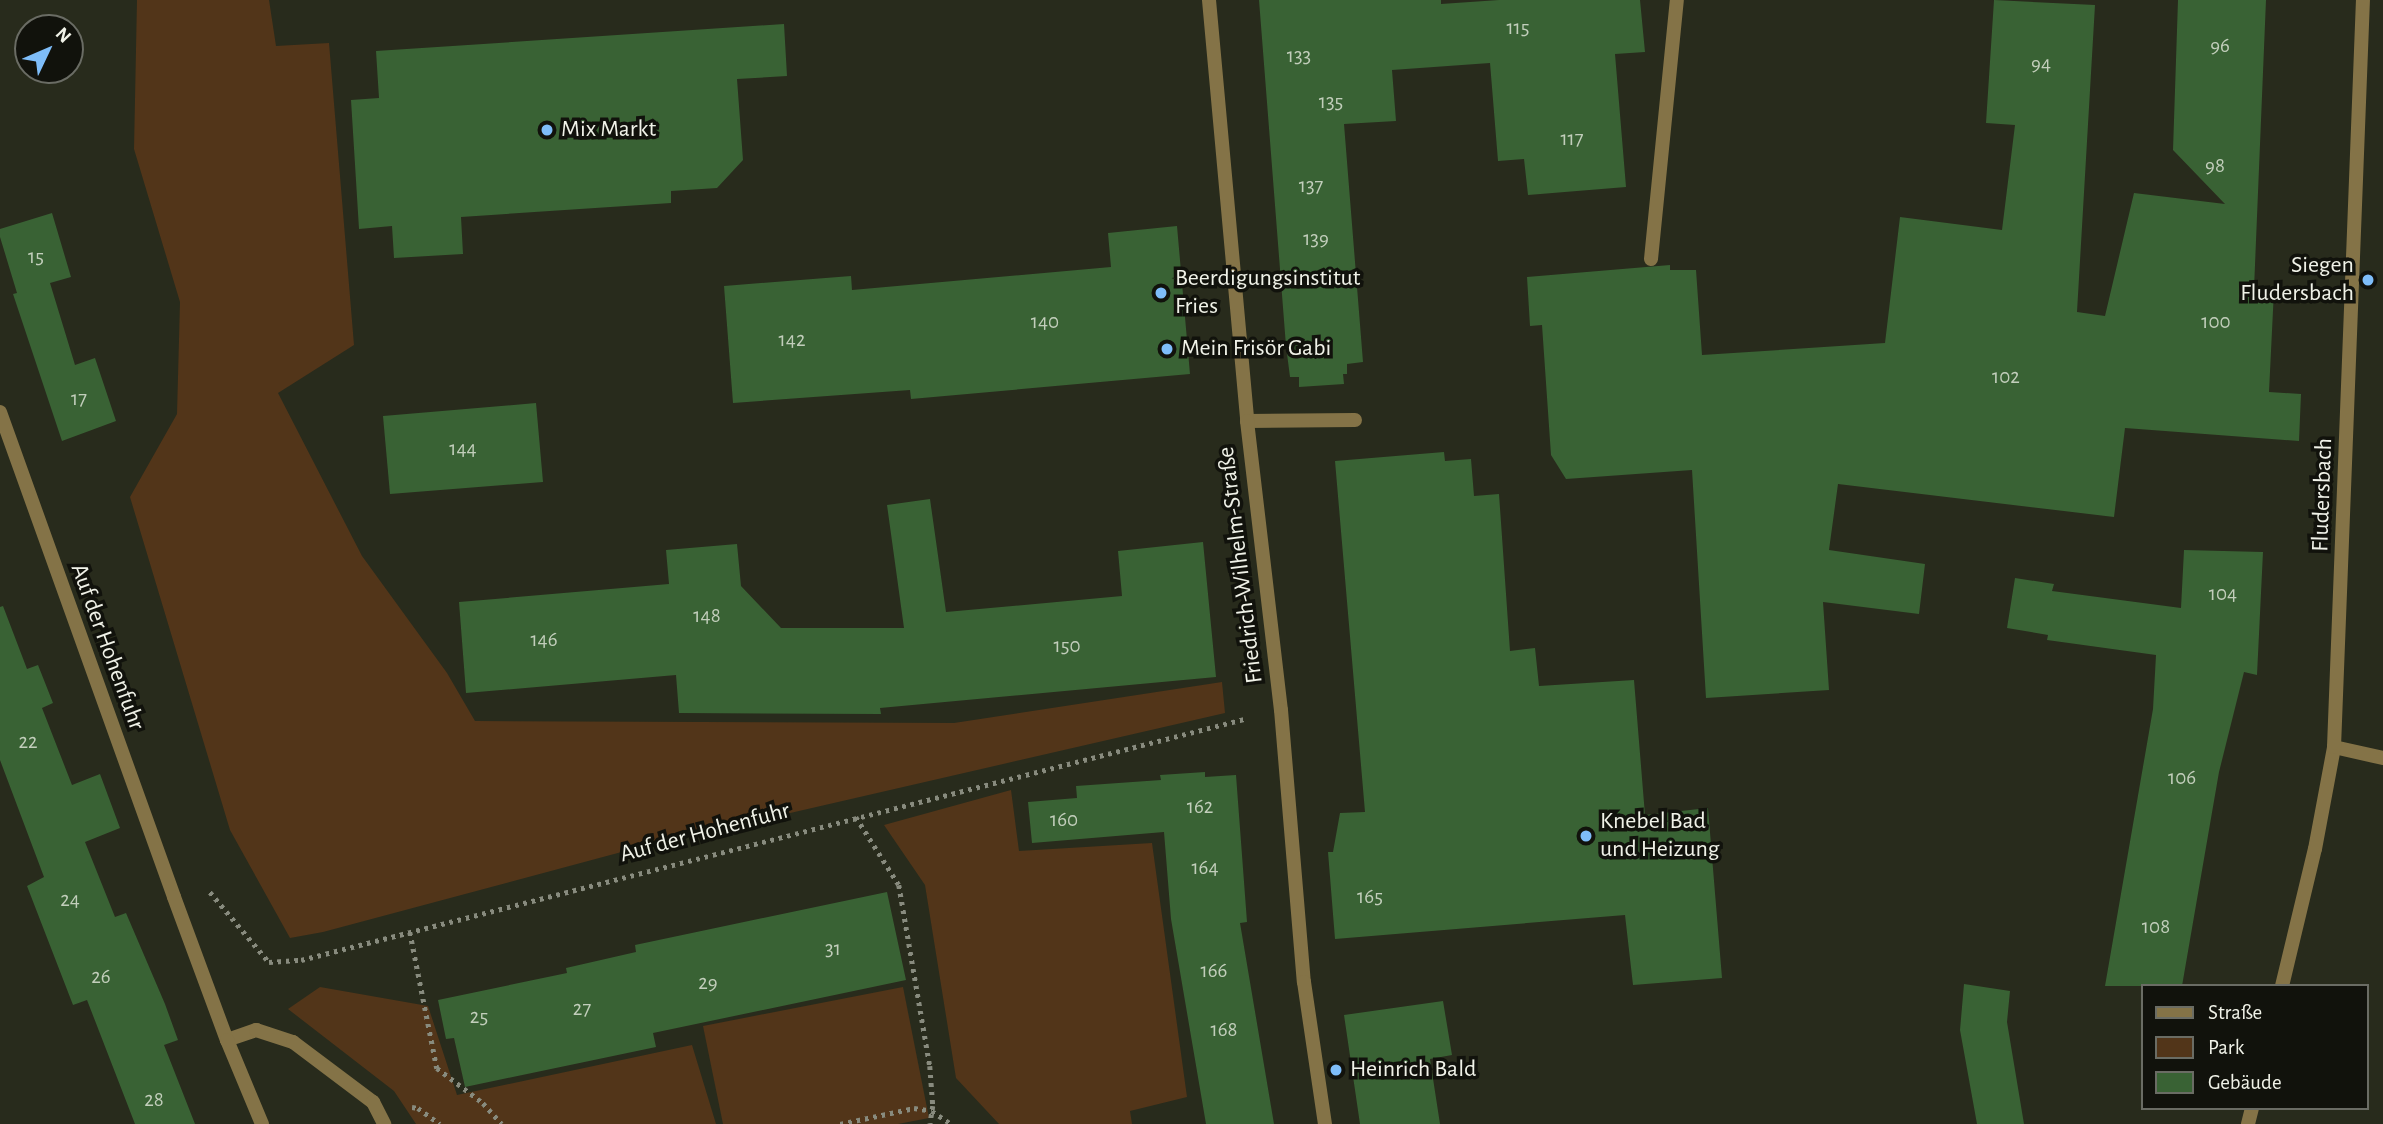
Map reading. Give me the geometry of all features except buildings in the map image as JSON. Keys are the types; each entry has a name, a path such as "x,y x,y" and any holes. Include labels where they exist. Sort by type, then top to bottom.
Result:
{"street":[{"name":"Friedrich-Wilhelm-Straße","path":"1209,0 1247,421 1281,710 1304,982 1325,1124"},
{"path":"1651,259 1677,0"},
{"name":"Fludersbach","path":"2282,984 2315,849 2334,747 2363,0"},
{"name":"Auf der Hohenfuhr","path":"0,412 226,1040 262,1124"},
{"path":"1247,421 1355,420"},
{"path":"2334,747 2383,758"},
{"path":"226,1040 256,1030 293,1042 373,1102 384,1124"}],"path":[{"name":"Auf der Hohenfuhr","path":"174,897 203,884 269,961 301,960 1281,710"},
{"path":"856,817 899,885 930,1066 930,1124"},
{"path":"410,932 437,1068 483,1103 502,1124"},
{"path":"840,1124 914,1108 932,1111 951,1124"}],"green space":[{"path":"137,0 269,0 276,46 329,43 354,345 278,393 362,556 447,673 475,721 954,723 1222,682 1225,713 629,850 323,932 290,938 230,830 130,497 177,414 180,302 134,149"},
{"path":"1011,790 1019,851 1152,843 1187,1097 1130,1111 1132,1124 999,1124 956,1078 925,885 884,825"},
{"path":"320,987 428,1006 457,1095 692,1045 716,1124 416,1124 394,1091 288,1009"},
{"path":"903,987 929,1118 898,1124 723,1124 703,1026"}],"place":[{"name":"Mix Markt","path":"547,130"},
{"name":"Siegen Fludersbach","path":"2368,280"},
{"name":"Beerdigungsinstitut Fries","path":"1161,293"},
{"name":"Mein Frisör Gabi","path":"1167,349"},
{"name":"Knebel Bad und Heizung","path":"1586,836"},
{"name":"Heinrich Bald","path":"1336,1070"}]}
